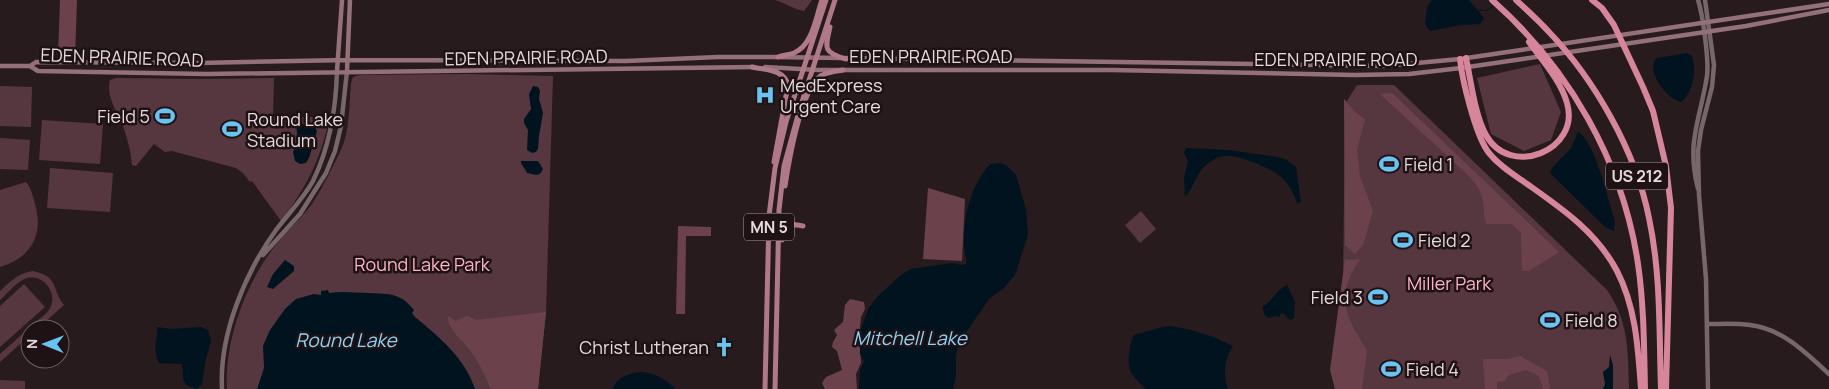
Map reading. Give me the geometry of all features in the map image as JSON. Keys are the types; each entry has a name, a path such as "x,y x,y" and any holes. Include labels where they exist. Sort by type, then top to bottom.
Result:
{"highway":[{"name":"US 212","path":"1492,0 1507,13 1546,55 1586,113 1606,153 1623,199 1638,262 1643,304 1645,389"},
{"name":"US 212","path":"1516,0 1550,32 1594,90 1621,137 1636,175 1649,217 1656,266 1661,389"},
{"path":"1592,0 1602,8"},
{"path":"1598,0 1614,25 1653,111 1662,143 1669,186 1670,232 1666,389"},
{"path":"1464,68 1480,123 1487,137 1496,147 1514,156 1526,157 1549,150 1558,142 1565,130 1568,117 1567,103 1560,87 1544,62 1507,13"},
{"path":"1463,59 1476,129 1488,152 1502,166 1572,216 1598,243 1617,271 1632,312 1636,332 1641,389"}],"main road":[{"path":"337,71 342,0"},
{"path":"347,71 350,0"},
{"path":"778,57 798,50 808,40 824,0"},
{"name":"MN 5","path":"765,389 769,216 772,192 786,122 824,0"},
{"path":"835,1 827,47 833,56 846,59"},
{"name":"MN 5","path":"775,389 779,210 784,166 835,1"},
{"name":"EDEN PRAIRIE ROAD","path":"30,66 36,62 617,61 718,57 817,57 1355,67 1463,59 1829,4"},
{"name":"EDEN PRAIRIE ROAD","path":"0,66 30,66 38,71 206,74 752,67 843,70 1043,69 1355,75 1409,74 1464,68 1710,32 1829,10"},
{"path":"752,67 779,73 788,85 774,156 772,192"},
{"path":"779,210 796,133 811,89 822,75 843,70"},
{"path":"776,307 780,288 782,232 786,226 792,223 803,226"}],"street":[{"path":"1698,0 1708,62 1708,74 1692,150 1699,195"},
{"path":"1705,0 1714,59 1714,79 1699,143 1699,195 1706,279 1708,389"},
{"path":"222,389 224,354 230,326 248,279 266,245 308,189 328,145 332,126 337,71"},
{"path":"257,262 300,214 326,173 335,151 341,126 347,71"},
{"path":"1706,324 1752,325 1778,333 1801,349 1829,374"}],"green space":[{"path":"775,0 812,0 804,11"},
{"path":"1540,64 1561,112 1551,140 1524,151 1491,134 1477,78"},
{"name":"Round Lake Park","path":"464,74 553,76 546,312 538,389 227,389 229,351 240,311 267,256 312,204 341,150 348,126 353,77 360,75"},
{"path":"116,78 274,78 273,117 329,117 322,147 311,173 298,197 281,221 252,181 250,182 236,168 172,151 165,152 154,144 136,166 132,165 122,124 109,92 110,80"},
{"name":"Miller Park","path":"1357,85 1394,85 1607,290 1620,314 1626,337 1629,389 1342,389 1345,104"},
{"path":"0,86 32,87 31,127 0,126"},
{"path":"42,120 103,124 100,164 39,160"},
{"path":"0,138 30,140 28,170 0,169"},
{"path":"50,168 113,173 110,212 47,208"},
{"path":"26,182 32,192 35,204 38,226 36,235 33,244 20,258 0,267 0,190"},
{"path":"1141,211 1156,229 1140,243 1125,225"},
{"path":"33,271 42,274 51,280 64,305 48,319 39,319 46,314 52,304 51,292 45,282 39,279 27,278 0,300 0,291 7,284"},
{"path":"24,284 45,307 32,319 20,319 20,329 0,347 0,306"},
{"path":"20,336 20,344 0,362 0,354"},
{"path":"0,380 25,381 25,389 0,389"}],"shaded area":[{"path":"60,0 77,0 75,57 58,56"},
{"path":"1392,93 1559,252 1529,271 1522,271 1521,233 1512,224 1487,224 1484,204 1476,185 1469,176 1380,94"},
{"path":"1344,99 1355,112 1365,119 1357,150 1360,176 1373,211 1363,245 1355,254 1345,245"},
{"path":"928,188 965,199 962,261 923,259"},
{"path":"678,226 711,227 711,236 686,236 685,314 676,314"},
{"path":"1345,259 1360,259 1347,284 1345,295 1346,306 1353,327 1367,350 1362,389 1335,389 1330,370"},
{"path":"850,299 864,302 865,309 861,317 859,338 861,363 856,374 857,389 825,389 822,383 826,377 842,370 837,351 832,347 837,335 834,330 843,322 845,305"},
{"path":"546,312 538,389 491,389 475,357 451,326 448,316 456,321 467,316 476,320"},
{"path":"1520,356 1547,371 1550,389 1543,389 1539,376 1526,370 1509,375 1505,381 1497,382 1497,389 1485,389 1483,359 1508,359"}],"water":[{"path":"1432,0 1469,0 1484,18 1480,24 1461,25 1430,31 1425,24 1427,7"},
{"path":"1687,53 1691,55 1693,60 1694,73 1689,93 1681,102 1675,100 1664,90 1653,69 1657,58"},
{"path":"533,86 538,87 540,91 539,99 543,113 538,149 532,153 527,150 528,130 524,119 531,109 529,94"},
{"path":"296,125 312,125 317,131 309,158 306,163 300,164 295,161 293,152 298,141"},
{"path":"1578,132 1590,146 1595,158 1615,221 1614,231 1605,227 1550,173 1552,168 1571,148"},
{"path":"1186,148 1229,150 1285,159 1296,167 1301,202 1297,203 1289,186 1280,176 1250,161 1231,156 1215,159 1204,167 1185,196 1184,178 1188,161 1184,153"},
{"path":"521,161 538,161 543,169 540,174 536,175 527,173"},
{"name":"Mitchell Lake","path":"1000,163 1007,166 1016,175 1026,209 1028,235 1015,275 1004,288 990,298 959,342 953,389 859,389 860,370 864,362 860,353 861,329 868,309 878,296 901,275 911,269 952,263 966,264 964,234 969,202 973,191 990,164"},
{"path":"285,260 294,266 294,271 273,289 267,287 273,274"},
{"path":"1287,285 1295,302 1294,318 1290,320 1283,313 1280,314 1280,317 1267,317 1264,314 1263,306"},
{"name":"Round Lake","path":"328,290 329,293 389,294 404,300 414,310 412,313 415,317 442,340 458,358 465,367 475,389 257,389 264,368 263,346 270,330 285,309 296,299 314,294 321,295 321,291"},
{"path":"1170,326 1203,333 1233,346 1225,367 1228,389 1146,389 1136,379 1129,366 1131,342 1134,335"},
{"path":"157,327 171,329 201,327 208,330 211,341 202,384 197,389 186,385 183,379 182,364 159,363 156,349"},
{"path":"1610,355 1613,365 1613,389 1603,389 1605,384 1603,372 1609,367"},
{"path":"641,372 660,377 676,389 613,389 620,379"}],"waterway":[{"path":"1478,11 1489,10 1494,4"}],"place":[{"name":"MedExpress Urgent Care","path":"765,95"},
{"name":"Field 5","path":"165,116"},
{"name":"Round Lake Stadium","path":"232,129"},
{"name":"Field 1","path":"1389,164"},
{"name":"Field 2","path":"1403,240"},
{"name":"Field 3","path":"1378,297"},
{"name":"Field 8","path":"1550,320"},
{"name":"Christ Lutheran","path":"724,347"},
{"name":"Field 4","path":"1391,369"}]}
